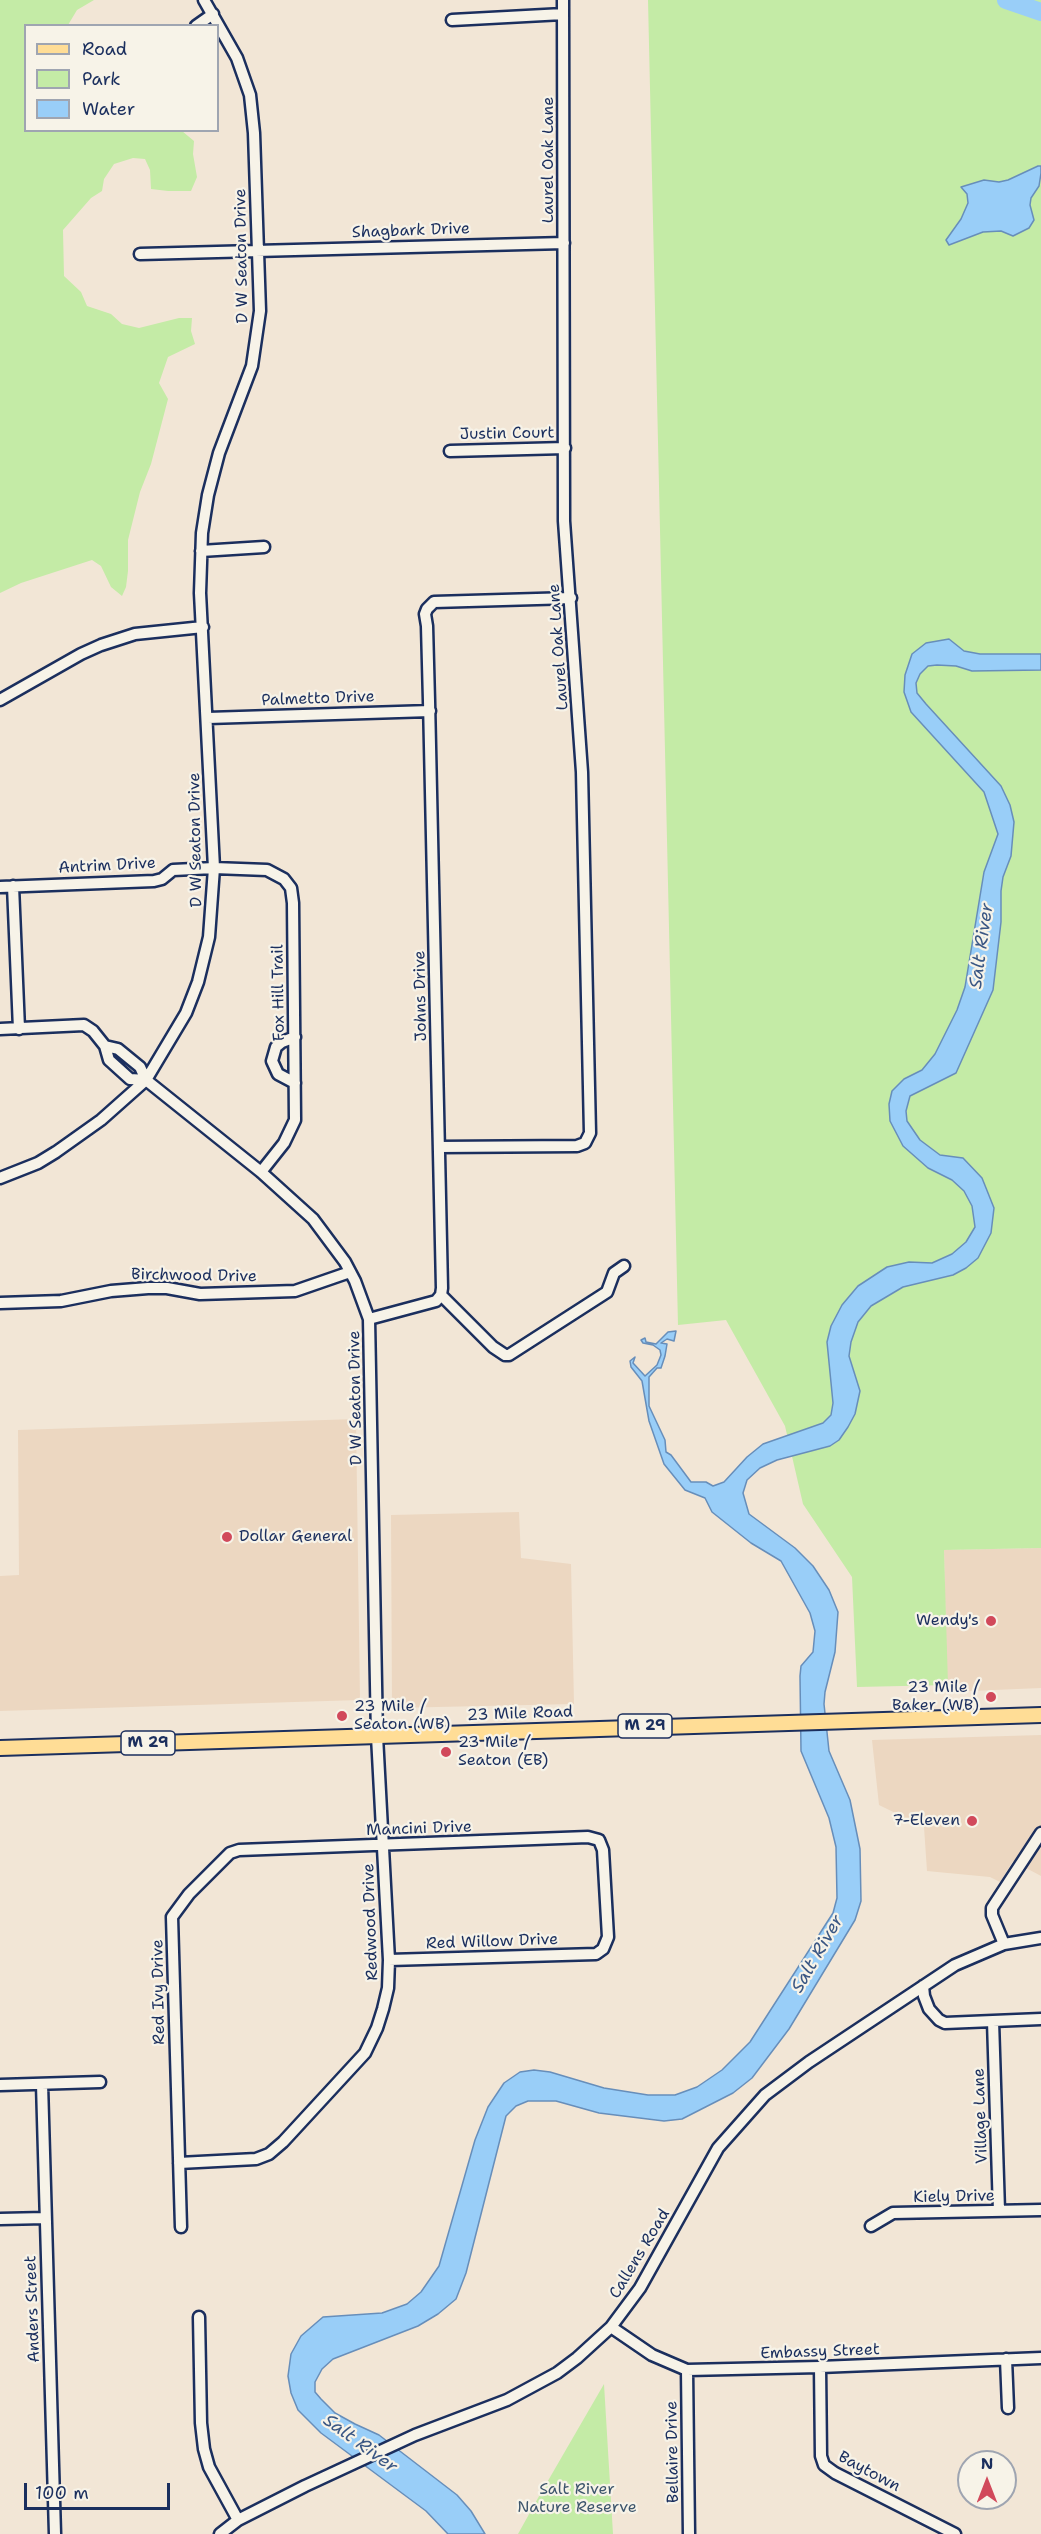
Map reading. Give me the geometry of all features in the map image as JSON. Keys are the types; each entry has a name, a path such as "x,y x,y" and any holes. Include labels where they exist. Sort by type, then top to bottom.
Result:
{"main road":[{"name":"23 Mile Road","path":"0,1748 1041,1715"}],"street":[{"name":"D W Seaton Drive","path":"204,0 218,24"},
{"name":"Laurel Oak Lane","path":"439,1147 571,1146 585,1143 590,1137 582,772 564,521 563,0"},
{"path":"199,24 213,14"},
{"path":"452,20 563,14"},
{"name":"D W Seaton Drive","path":"219,25 237,58 250,95 255,133 260,311 256,349 248,379 225,436 212,478 201,551 200,593 214,868 209,937 198,982 186,1013 146,1080 261,1172 313,1219 336,1247 350,1272 369,1319 377,1736"},
{"name":"Shagbark Drive","path":"140,254 258,249 564,243"},
{"name":"Justin Court","path":"450,451 565,448"},
{"path":"201,551 264,547"},
{"name":"Johns Drive","path":"441,1295 426,609 434,602 571,598"},
{"path":"0,700 101,645 143,633 203,627"},
{"name":"Palmetto Drive","path":"208,718 430,711"},
{"name":"Antrim Drive","path":"0,887 154,881 162,879 173,870 214,868"},
{"name":"Fox Hill Trail","path":"214,868 267,870 284,879 291,888 294,939 294,1124 284,1143 261,1172"},
{"path":"13,886 19,1029"},
{"path":"0,1029 84,1025 93,1031 105,1046 118,1049 140,1067 146,1080 101,1120 56,1152 38,1163 0,1178"},
{"path":"295,1037 276,1047 272,1061 278,1074 295,1083"},
{"path":"369,1319 436,1301 441,1295 493,1347 509,1355 607,1292 614,1273 624,1266"},
{"name":"Birchwood Drive","path":"0,1303 62,1301 111,1291 148,1288 167,1288 200,1294 295,1291 350,1272"},
{"name":"Redwood Drive","path":"179,2163 256,2159 269,2154 283,2142 365,2053 378,2028 388,1988 388,1960 377,1736"},
{"path":"1004,1944 993,1920 992,1908 1041,1833"},
{"name":"Mancini Drive","path":"239,1850 588,1837 599,1840 603,1850 608,1937 603,1949 596,1954"},
{"name":"Red Ivy Drive","path":"181,2227 172,1917 189,1894 230,1853 239,1850"},
{"name":"Callens Road","path":"220,2534 238,2520 346,2467 415,2435 507,2400 542,2382 577,2358 611,2327 640,2288 718,2148 765,2095 923,1986 970,1957 1004,1944 1041,1938"},
{"name":"Red Willow Drive","path":"388,1960 596,1954"},
{"path":"923,1986 926,2004 939,2020 951,2023 1041,2019"},
{"name":"Village Lane","path":"993,2021 999,2211"},
{"path":"0,2085 100,2082"},
{"name":"Anders Street","path":"42,2084 56,2534"},
{"name":"Kiely Drive","path":"871,2226 893,2213 1041,2210"},
{"path":"0,2219 45,2218"},
{"path":"199,2317 201,2423 204,2449 209,2467 238,2520"},
{"name":"Embassy Street","path":"611,2327 643,2350 687,2370 1041,2358"},
{"path":"1006,2359 1008,2408"},
{"name":"Baytown","path":"820,2367 821,2456 824,2465 835,2473 956,2534"},
{"name":"Bellaire Drive","path":"687,2370 689,2534"}],"shaded area":[{"path":"356,1419 360,1700 0,1711 0,1576 19,1575 18,1430"},
{"path":"519,1512 521,1558 571,1564 574,1704 392,1708 391,1515"},
{"path":"1041,1548 1041,1688 947,1692 944,1550"},
{"path":"1041,1735 1041,1876 1013,1861 1000,1882 990,1877 927,1871 924,1827 879,1805 872,1740"}],"green space":[{"path":"0,0 94,0 77,10 69,24 24,24 24,132 183,132 194,141 193,154 197,177 191,191 151,189 150,170 145,159 133,158 114,164 104,179 102,191 91,198 63,230 64,276 81,292 87,306 111,314 122,324 139,328 179,318 192,318 191,331 195,344 168,357 159,383 168,399 128,540 128,571 122,596 111,587 101,566 92,560 21,583 0,593"},
{"path":"648,0 1041,0 1041,1548 944,1550 948,1685 857,1687 852,1577 803,1504 785,1426 726,1320 678,1325"},
{"name":"Salt River Nature Reserve","path":"604,2384 613,2534 518,2534 538,2498"}],"water":[{"path":"1041,166 1041,173 1039,186 1031,198 1030,205 1034,220 1029,228 1013,236 1001,231 983,232 949,245 946,240 961,219 968,203 967,194 961,187 984,180 999,182 1008,180"},
{"path":"949,639 964,651 980,654 1041,654 1041,670 972,671 956,666 937,665 928,666 920,674 916,683 917,693 926,704 1001,786 1010,805 1014,822 1011,856 1003,877 1001,891 1001,922 993,990 956,1073 910,1096 906,1111 907,1121 920,1140 940,1155 963,1158 982,1178 994,1208 991,1233 978,1258 966,1268 953,1275 903,1287 871,1306 858,1322 851,1342 849,1356 860,1391 855,1414 848,1427 839,1440 830,1446 777,1460 760,1468 747,1480 743,1493 749,1514 795,1548 813,1566 829,1590 838,1612 835,1652 824,1704 829,1751 850,1800 860,1849 861,1901 855,1920 789,2029 752,2078 733,2093 682,2119 664,2121 599,2113 556,2101 528,2101 516,2106 506,2116 466,2273 456,2299 438,2314 418,2326 333,2359 322,2369 315,2382 315,2392 321,2399 335,2413 379,2435 457,2495 471,2511 485,2534 448,2534 426,2511 321,2433 298,2410 291,2393 288,2376 291,2354 301,2336 323,2317 382,2313 407,2304 421,2292 439,2266 475,2140 488,2107 504,2083 520,2072 534,2070 550,2072 604,2088 648,2095 675,2095 697,2087 722,2070 750,2042 833,1913 837,1898 836,1847 829,1818 801,1751 801,1666 813,1652 815,1631 810,1613 781,1561 751,1543 712,1512 705,1498 685,1490 664,1464 649,1421 642,1381 631,1367 630,1361 635,1357 633,1363 645,1376 657,1365 661,1355 660,1350 641,1340 645,1338 646,1342 656,1344 668,1332 676,1331 674,1341 667,1339 661,1343 667,1344 665,1356 661,1368 657,1368 649,1377 649,1406 665,1440 666,1452 671,1455 691,1482 706,1482 713,1486 724,1482 747,1457 763,1444 823,1423 831,1415 833,1403 827,1342 831,1326 842,1305 858,1286 887,1267 909,1262 932,1263 952,1254 966,1242 975,1227 972,1206 964,1191 952,1180 928,1168 903,1146 890,1121 889,1104 892,1091 904,1079 922,1070 935,1054 957,1010 965,987 984,872 998,834 984,792 911,712 904,692 905,675 912,654 926,643"}],"waterway":[{"name":"Salt River","path":"1006,0 1041,12"}],"place":[{"name":"Dollar General","path":"227,1537"},
{"name":"Wendy's","path":"991,1621"},
{"name":"23 Mile / Baker (WB)","path":"991,1697"},
{"name":"23 Mile / Seaton (WB)","path":"342,1716"},
{"name":"23 Mile / Seaton (EB)","path":"446,1752"},
{"name":"7-Eleven","path":"972,1821"}]}
